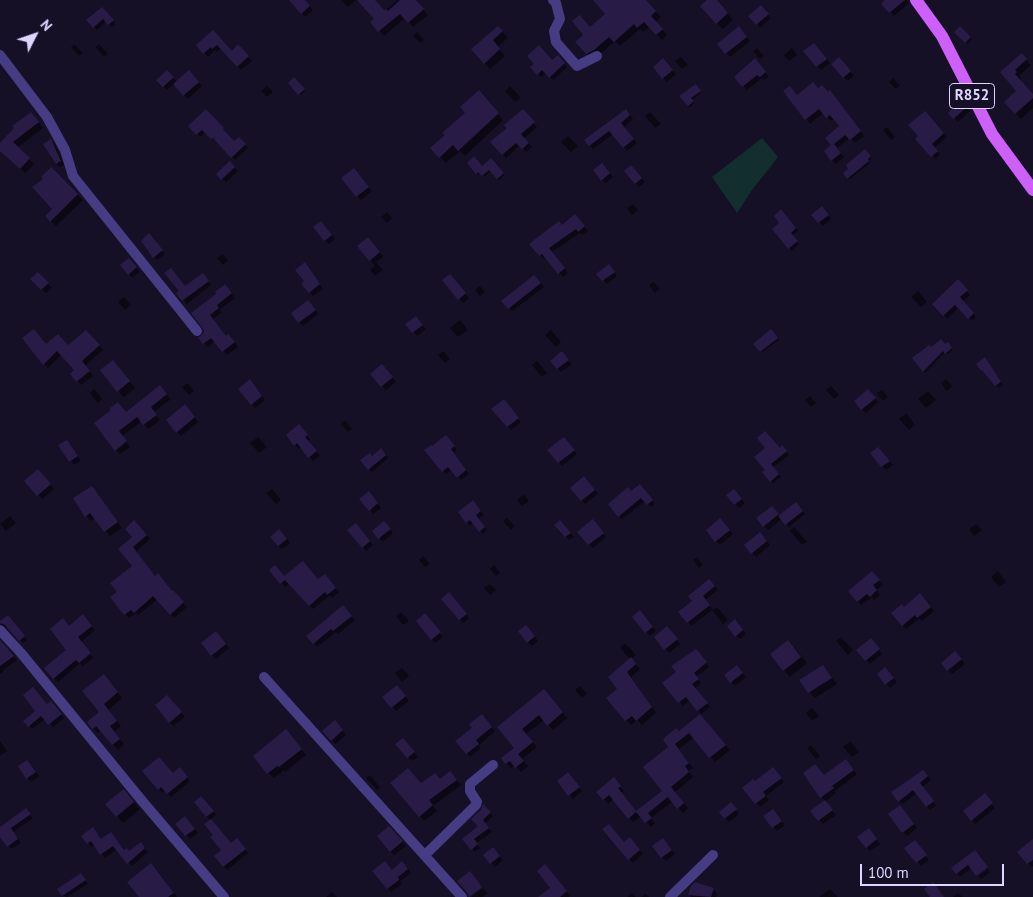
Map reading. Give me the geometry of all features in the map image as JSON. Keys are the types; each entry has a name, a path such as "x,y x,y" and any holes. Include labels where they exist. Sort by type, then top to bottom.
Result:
{"main road":[{"name":"R852","path":"916,0 926,12 951,52 982,118 1033,190"}],"street":[{"path":"553,0 556,3 560,19 554,31 556,42 577,66 597,56"},
{"path":"0,54 48,117 65,150 73,176 198,332"},
{"path":"0,630 224,897"},
{"path":"264,677 462,897"},
{"path":"425,855 476,805 478,802 470,791 470,784 493,765"},
{"path":"670,897 713,855"}],"green space":[{"path":"762,138 778,157 737,213 712,177"}],"building":[{"path":"289,0 305,0 310,6 301,14"},
{"path":"357,0 375,0 384,10 388,11 400,0 416,0 424,9 408,23 400,14 378,32 370,22 374,19"},
{"path":"593,0 646,0 656,11 651,16 663,29 656,35 644,22 637,28 634,24 614,42 609,37 594,50 586,54 575,42 583,35 572,21 580,15 590,27 605,14"},
{"path":"707,0 717,0 728,13 716,24 700,6"},
{"path":"885,0 905,0 889,13 881,4"},
{"path":"761,5 769,14 756,25 748,16"},
{"path":"102,7 114,20 108,25 103,19 93,28 86,20"},
{"path":"498,26 503,31 493,40 500,49 484,64 471,49"},
{"path":"739,26 747,37 725,54 717,44"},
{"path":"960,26 971,37 965,43 954,32"},
{"path":"213,30 232,51 238,44 249,56 237,67 217,45 212,49 211,47 203,54 196,45"},
{"path":"814,43 827,59 816,67 803,51"},
{"path":"539,45 552,60 558,55 565,63 549,78 542,70 537,75 530,67 534,64 527,56"},
{"path":"1022,53 1027,59 1015,70 1017,72 1015,74 1033,94 1033,98 1015,114 1004,102 1016,91 1000,72"},
{"path":"839,57 851,71 843,78 831,64"},
{"path":"663,58 673,70 662,79 653,67"},
{"path":"755,58 766,72 760,77 757,75 742,87 734,77"},
{"path":"167,70 174,77 163,87 156,80"},
{"path":"189,70 199,82 183,96 173,84"},
{"path":"294,77 305,89 298,95 288,83"},
{"path":"813,82 818,88 822,85 828,92 830,90 861,131 850,140 845,135 834,144 841,153 831,161 824,151 831,145 825,138 839,126 830,115 826,118 819,109 805,120 783,91 790,86 797,95"},
{"path":"696,84 701,91 691,98 694,101 688,106 679,96"},
{"path":"479,90 499,113 458,151 453,145 439,158 430,148 445,135 442,133 465,113 460,107"},
{"path":"962,101 967,107 953,119 948,113"},
{"path":"206,109 234,141 239,137 246,144 231,158 213,138 211,139 202,130 196,135 188,126"},
{"path":"523,109 535,122 521,134 529,143 522,149 516,143 502,155 490,142 507,128 504,125"},
{"path":"626,109 630,115 621,123 634,139 623,148 609,131 589,146 584,140"},
{"path":"925,111 944,133 932,144 938,151 931,157 915,139 918,136 908,125"},
{"path":"31,112 39,122 13,142 30,158 20,169 0,151 0,143 14,128 12,126"},
{"path":"51,139 61,161 56,164 43,144"},
{"path":"865,149 871,156 868,159 869,161 847,179 843,173 848,169 846,165"},
{"path":"474,156 482,166 491,158 504,173 497,179 489,170 482,176 478,172 476,174 467,163"},
{"path":"230,161 235,167 221,180 216,174"},
{"path":"602,163 610,173 601,181 593,170"},
{"path":"631,165 642,178 635,184 624,171"},
{"path":"51,167 78,194 50,222 45,216 52,209 32,187 43,179 41,177"},
{"path":"354,168 369,187 356,197 341,178"},
{"path":"822,206 829,215 818,223 811,215"},
{"path":"781,209 796,228 791,233 798,241 788,249 772,229 779,223 774,216"},
{"path":"575,214 585,226 578,232 576,229 549,248 565,268 558,274 542,254 539,256 529,244 559,221 562,225"},
{"path":"321,221 332,235 324,241 313,227"},
{"path":"149,233 163,250 153,258 141,241"},
{"path":"368,237 380,252 369,261 357,246"},
{"path":"129,258 137,267 128,275 120,265"},
{"path":"305,262 320,284 309,293 301,284 304,281 295,270"},
{"path":"609,264 615,272 602,281 596,274"},
{"path":"171,268 185,286 203,273 209,281 182,301 176,293 179,291 164,273"},
{"path":"38,272 49,283 41,290 30,279"},
{"path":"450,274 466,293 458,300 442,280"},
{"path":"534,275 541,283 508,309 501,301"},
{"path":"958,279 968,290 960,297 974,313 968,319 955,305 943,316 932,304"},
{"path":"225,284 232,293 217,305 219,308 210,315 226,336 228,334 235,342 222,352 211,338 203,344 198,338 203,334 204,330 191,313 216,294 215,292"},
{"path":"308,300 316,310 298,323 291,313"},
{"path":"416,316 423,325 412,333 405,324"},
{"path":"34,329 46,344 58,334 68,345 86,330 100,345 82,361 90,371 76,382 70,374 74,370 57,351 43,365 22,338"},
{"path":"771,329 778,338 760,352 753,344"},
{"path":"941,339 945,344 948,342 952,348 945,354 943,351 923,372 912,358 929,345 931,347"},
{"path":"562,351 569,360 557,369 550,361"},
{"path":"985,357 1001,382 995,386 976,364"},
{"path":"113,360 130,381 117,392 100,370"},
{"path":"382,364 393,377 381,387 370,374"},
{"path":"250,379 262,396 251,405 238,389"},
{"path":"160,385 167,394 151,407 157,415 143,425 137,417 119,431 127,441 115,451 94,423 118,402 126,412"},
{"path":"868,389 876,398 861,410 854,401"},
{"path":"504,399 519,418 507,427 491,409"},
{"path":"185,404 195,417 176,433 166,420"},
{"path":"299,424 308,435 305,437 317,451 308,458 297,443 294,446 286,435"},
{"path":"765,431 780,448 782,445 787,451 771,464 779,474 770,482 762,472 765,470 754,457 765,448 757,438"},
{"path":"446,435 455,446 451,449 466,470 457,478 448,467 442,472 424,450"},
{"path":"564,437 575,450 558,463 547,450"},
{"path":"67,440 78,456 69,462 58,445"},
{"path":"878,447 890,461 881,467 870,453"},
{"path":"381,448 386,455 368,470 360,460 370,453 372,456"},
{"path":"38,469 51,484 37,496 24,481"},
{"path":"584,476 595,490 581,501 570,488"},
{"path":"640,484 653,500 647,505 641,498 618,517 608,504 628,487 631,491"},
{"path":"92,486 118,522 104,532 90,513 85,517 73,498"},
{"path":"734,489 742,499 734,505 726,495"},
{"path":"369,491 378,503 369,511 359,499"},
{"path":"473,500 481,511 476,515 485,527 479,532 470,520 466,523 458,512"},
{"path":"796,502 803,511 785,525 778,516"},
{"path":"772,506 779,514 763,527 756,518"},
{"path":"720,518 730,530 715,542 706,530"},
{"path":"593,519 604,533 588,545 577,532"},
{"path":"134,520 147,535 133,547 155,576 158,573 172,591 184,602 170,615 153,596 134,613 131,610 124,615 110,597 117,592 110,583 132,566 118,549 132,537 125,529"},
{"path":"560,520 571,533 565,537 554,525"},
{"path":"384,521 391,529 378,539 372,531"},
{"path":"356,523 370,541 362,548 347,530"},
{"path":"279,529 287,539 278,546 270,537"},
{"path":"760,532 767,541 751,554 744,545"},
{"path":"303,561 318,579 325,574 336,588 327,595 325,592 309,606 285,580 280,584 269,570 275,565 284,576"},
{"path":"872,571 880,580 873,585 877,590 870,597 867,594 857,602 848,591"},
{"path":"709,579 715,586 703,596 710,605 687,623 678,612 692,601 688,596"},
{"path":"449,592 467,614 459,620 441,599"},
{"path":"920,593 931,607 917,618 915,615 902,626 891,613 902,604 904,607"},
{"path":"343,605 352,616 333,631 331,629 313,644 306,636"},
{"path":"640,610 653,627 645,633 632,617"},
{"path":"425,613 441,632 431,640 416,621"},
{"path":"83,614 92,626 78,637 91,653 79,663 76,660 53,679 44,668 66,650 50,629 63,618 69,626"},
{"path":"8,615 25,636 19,641 5,625 0,623"},
{"path":"735,619 743,630 735,637 727,626"},
{"path":"526,625 535,636 527,643 518,631"},
{"path":"667,626 678,639 664,650 654,637"},
{"path":"216,631 226,644 211,656 201,643"},
{"path":"871,638 880,649 865,661 856,650"},
{"path":"0,640 14,656 0,666"},
{"path":"788,640 801,657 783,671 770,654"},
{"path":"696,649 707,662 694,673 699,679 692,684 708,703 697,711 686,697 678,703 662,683 676,672 671,666"},
{"path":"955,651 962,659 947,671 941,663"},
{"path":"631,657 636,664 627,672 652,707 636,721 632,716 625,721 606,698 617,689 608,677"},
{"path":"737,665 743,673 730,683 724,675"},
{"path":"823,665 832,678 808,693 799,680"},
{"path":"885,667 894,678 885,685 877,674"},
{"path":"104,674 118,692 104,704 117,721 110,726 120,739 112,745 96,726 92,729 87,722 99,712 82,691"},
{"path":"397,685 406,696 391,708 382,697"},
{"path":"33,687 47,704 51,701 62,714 48,725 41,716 28,727 23,721 35,711 23,695"},
{"path":"544,689 563,712 547,726 539,715 522,729 533,742 518,754 524,761 515,768 510,761 505,764 501,758 514,748 497,727"},
{"path":"167,695 182,712 169,723 155,705"},
{"path":"482,714 492,727 476,740 479,744 466,754 455,741 472,728 469,724"},
{"path":"700,714 726,745 709,758 689,733 675,744 689,763 685,766 689,772 671,787 684,803 677,809 668,797 648,813 652,818 645,823 636,812 628,819 609,795 603,800 596,792 614,777 621,786 618,788 636,811 662,791 643,767 668,747 663,739 676,728 679,731"},
{"path":"335,720 343,730 331,741 322,731"},
{"path":"286,729 302,749 267,774 253,756"},
{"path":"403,738 415,752 407,758 395,744"},
{"path":"159,757 173,773 180,767 188,777 167,794 161,787 158,790 142,771"},
{"path":"846,759 854,770 832,786 834,788 820,798 803,773 815,764 824,775"},
{"path":"27,760 36,772 26,779 18,766"},
{"path":"773,767 782,778 763,792 766,796 755,804 742,788"},
{"path":"408,768 421,783 435,773 440,779 450,771 457,780 429,800 433,805 419,817 390,783"},
{"path":"923,770 928,776 920,783 934,801 926,807 913,790 898,802 891,792"},
{"path":"568,772 580,787 568,796 557,781"},
{"path":"124,789 134,802 116,817 105,804"},
{"path":"985,793 993,803 971,821 963,811"},
{"path":"201,796 214,811 206,817 194,802"},
{"path":"825,800 833,810 818,821 810,811"},
{"path":"731,802 737,809 724,819 719,812"},
{"path":"483,804 491,812 483,820 489,828 474,839 478,844 471,850 462,839 478,826 471,819 481,810"},
{"path":"900,805 914,824 902,833 888,814"},
{"path":"26,808 31,814 11,828 18,839 7,847 0,837 0,827"},
{"path":"773,809 782,821 772,828 763,816"},
{"path":"185,816 195,829 185,836 175,824"},
{"path":"211,819 231,843 237,838 246,849 223,867 214,856 221,850 210,837 213,835 204,824"},
{"path":"609,824 624,842 630,837 640,850 628,860 602,829"},
{"path":"389,826 403,841 390,852 377,836"},
{"path":"93,827 101,839 111,832 124,850 127,848 129,851 141,842 145,848 127,864 113,846 100,855 91,841 87,844 81,836"},
{"path":"869,828 877,839 866,848 857,837"},
{"path":"663,838 672,850 661,858 652,846"},
{"path":"1033,839 1033,860 1027,864 1017,852"},
{"path":"915,840 927,855 916,863 904,848"},
{"path":"493,847 500,856 490,864 483,855"},
{"path":"975,850 988,867 976,876 968,865 956,874 951,868"},
{"path":"385,861 392,870 402,861 408,869 398,877 399,880 387,889 372,871"},
{"path":"151,863 174,893 168,897 139,897 127,882"},
{"path":"545,864 567,891 560,897 538,897 550,888 537,871"},
{"path":"470,871 482,887 469,897 457,881"},
{"path":"81,873 86,880 62,896 57,889"},
{"path":"695,882 714,888 711,897 688,895 691,886"},
{"path":"933,882 944,897 930,897 924,889"}]}
